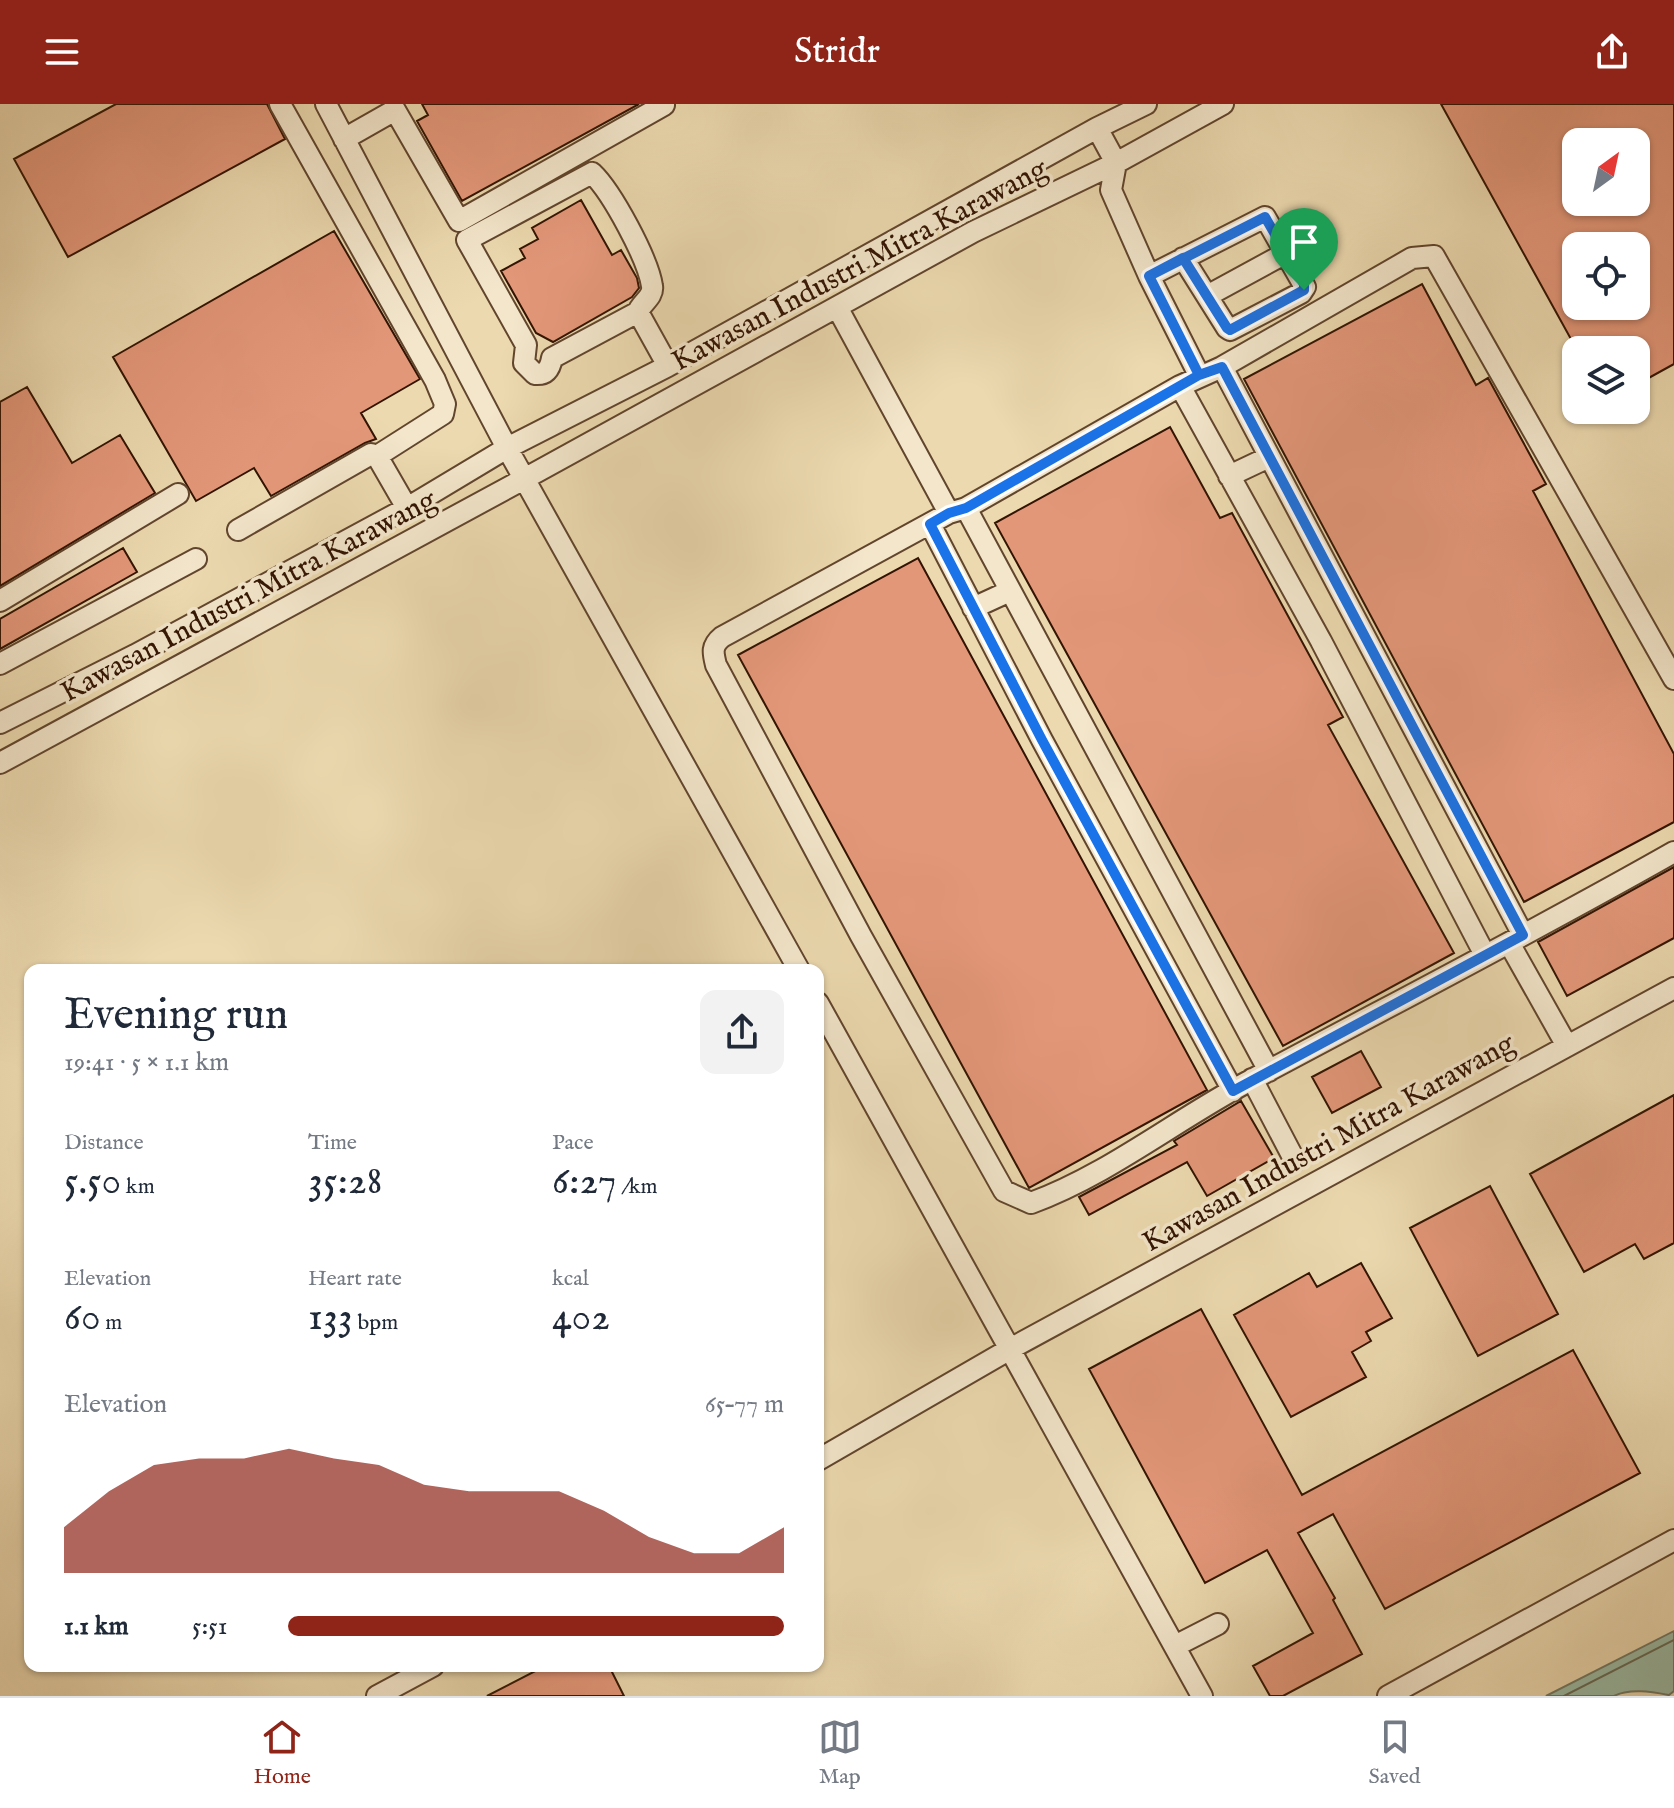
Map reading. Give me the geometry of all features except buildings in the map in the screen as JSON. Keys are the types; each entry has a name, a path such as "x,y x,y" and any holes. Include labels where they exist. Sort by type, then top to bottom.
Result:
{"street":[{"path":"280,104 435,380 445,404 443,414 377,456"},
{"path":"326,104 507,448 796,964"},
{"name":"Kawasan Industri Mitra Karawang","path":"0,723 135,655 407,508 507,448 668,366 1097,128 1146,104"},
{"name":"Kawasan Industri Mitra Karawang","path":"5,760 973,232 1116,163 1223,104"},
{"path":"344,139 395,110 459,221 664,105"},
{"path":"1097,128 1116,163 1111,190 1149,276 1199,375"},
{"path":"591,173 609,193 653,287 651,295 638,312 552,358 548,371 542,375 535,374 524,363 526,345 467,240 591,173"},
{"path":"1149,276 1183,258 1265,217 1304,284 1301,293 1230,330 1183,258"},
{"path":"1207,296 1286,253"},
{"path":"1674,679 1434,256 1412,258 1222,367 1199,375 722,637 712,650 716,665 861,936 1004,1191 1031,1203 1050,1196 1260,1075 1674,852"},
{"path":"837,307 1010,591 1260,1075 1295,1161"},
{"path":"638,312 668,366"},
{"path":"1222,367 1516,939 1567,1046"},
{"path":"1180,386 1321,641 1485,955"},
{"path":"238,530 371,454 377,456 407,508"},
{"path":"1229,476 1269,457"},
{"path":"0,601 178,494"},
{"path":"930,524 1233,1091"},
{"path":"0,664 196,559"},
{"path":"973,608 1010,591"},
{"path":"0,730 5,760"},
{"name":"Kawasan Industri Mitra Karawang","path":"824,1457 1010,1349 1674,988"},
{"path":"824,1014 1202,1696"},
{"path":"1388,1696 1674,1540"},
{"path":"1175,1646 1218,1624"},
{"path":"377,1696 422,1672"}],"water":[{"path":"1674,1631 1674,1691 1669,1695 1634,1691 1614,1696 1546,1696"}],"route":[{"path":"1304,290 1230,330 1183,258 1149,276 1199,375 966,508 930,524 1042,740 1233,1091 1523,935 1222,367 1199,375 1149,276 1183,258 1265,217 1304,284 1304,290"}]}
